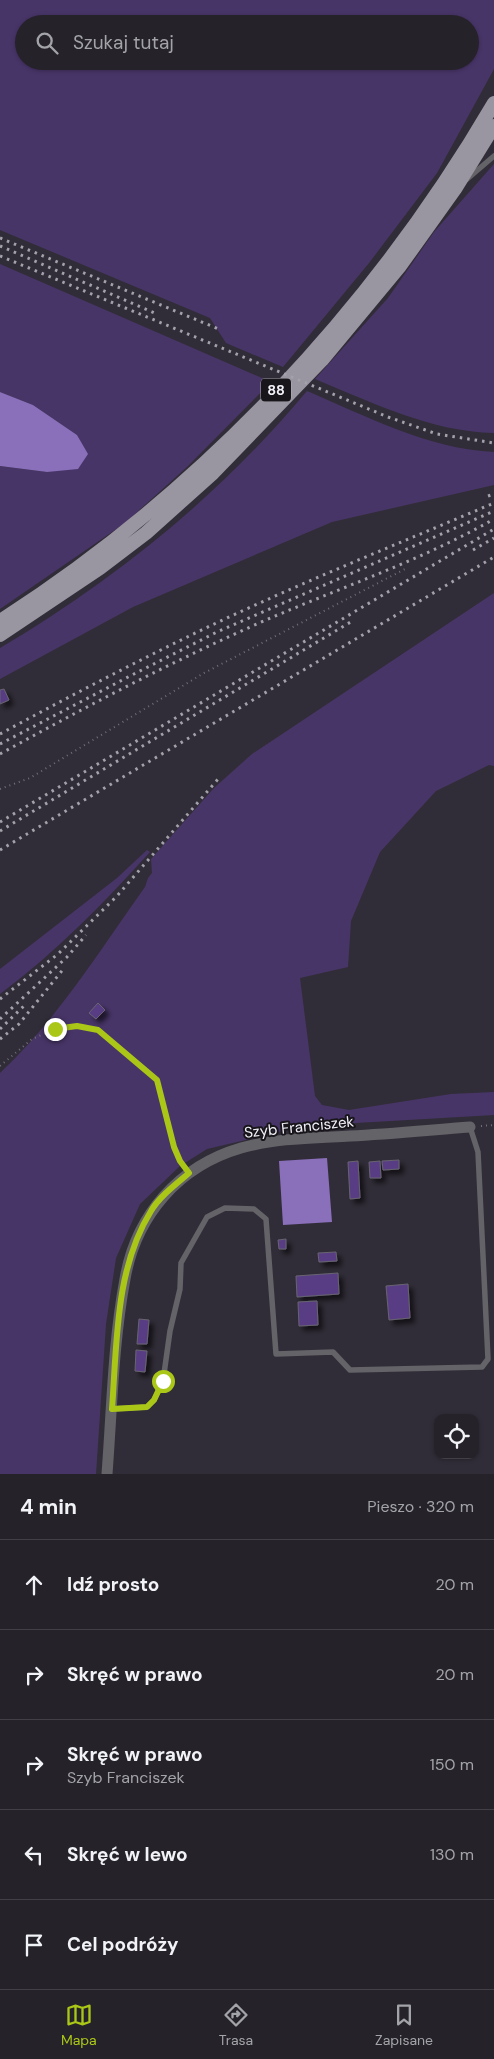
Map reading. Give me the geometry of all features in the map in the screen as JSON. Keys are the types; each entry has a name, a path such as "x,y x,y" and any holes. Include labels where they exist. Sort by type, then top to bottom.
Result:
{"main road":[{"name":"88","path":"0,621 46,592 138,523 204,464 312,354 394,254 447,179 494,103"},
{"name":"88","path":"0,635 100,568 146,533 213,473 322,360 400,266 455,189 494,126"}],"street":[{"name":"Szyb Franciszek","path":"107,1474 119,1322 125,1277 138,1237 151,1209 189,1173 220,1155 265,1143 470,1126"}],"lane":[{"path":"455,189 494,156"},
{"path":"112,1409 147,1407 154,1400 163,1381 170,1332 180,1289 181,1263 207,1217 225,1208 254,1209 266,1219 276,1354 333,1352 350,1370 482,1367 488,1359 478,1152 470,1126"}],"path":[{"path":"0,790 38,774 204,673 407,568"},
{"path":"0,1066 32,1039 55,1029 77,1026 98,1030 157,1080 174,1147 180,1161 189,1173"}],"shaded area":[{"path":"0,0 494,0 494,69 437,173 369,263 283,367 226,343 210,318 0,230"},
{"path":"494,164 494,433 471,431 425,422 315,379 388,298 434,232"},
{"path":"0,264 271,382 188,466 125,523 0,609 0,466 47,472 87,454 77,435 33,405 0,392"},
{"path":"307,391 421,438 469,450 494,452 494,485 332,522 133,607 0,679 0,648 85,593 126,564 165,532 239,465"},
{"path":"0,392 33,405 77,435 88,454 78,469 47,472 0,466"},
{"path":"494,593 494,766 489,765 436,791 380,852 351,921 348,967 300,978 315,1096 322,1105 349,1110 451,1094 494,1092 494,1115 304,1126 207,1149 180,1166 140,1204 116,1258 106,1324 96,1474 0,1474 0,1073 21,1052 77,984 145,887 152,873 151,859 214,788 252,754"},
{"path":"147,850 150,852 78,927 21,978 0,994 0,969 117,878"},
{"path":"327,1158 332,1222 283,1225 279,1161"}],"building":[{"path":"4,689 9,700 0,704 0,690"},
{"path":"98,1003 105,1010 96,1019 89,1013"},
{"path":"399,1160 399,1169 383,1170 382,1161"},
{"path":"358,1161 360,1198 350,1199 348,1162"},
{"path":"380,1161 381,1178 370,1178 369,1162"},
{"path":"286,1239 286,1249 279,1249 278,1240"},
{"path":"336,1252 337,1261 319,1262 318,1253"},
{"path":"338,1273 339,1294 297,1297 296,1276"},
{"path":"408,1284 410,1318 389,1320 386,1286"},
{"path":"317,1301 318,1325 299,1326 298,1302"},
{"path":"139,1319 149,1320 147,1344 137,1344"},
{"path":"136,1350 147,1351 145,1372 135,1371"}],"railway":[{"path":"0,238 221,330"},
{"path":"0,246 157,314"},
{"path":"0,256 388,417 437,434 494,443"},
{"path":"488,496 494,494"},
{"path":"0,734 212,625 494,503"},
{"path":"0,744 217,632 494,511"},
{"path":"0,754 98,701 198,651 266,620 410,560 467,534 494,519"},
{"path":"0,822 494,529"},
{"path":"473,550 494,538"},
{"path":"0,850 494,557"},
{"path":"0,831 354,620"},
{"path":"0,999 58,954 117,896 219,778"},
{"path":"0,1019 67,957 86,935"},
{"path":"0,1039 19,1024 65,967"},
{"path":"0,1029 27,1003"}],"route":[{"path":"55,1029 77,1026 98,1030 157,1080 174,1147 180,1161 189,1173 151,1209 138,1237 125,1277 119,1322 112,1409 147,1407 154,1400 163,1381"}]}
